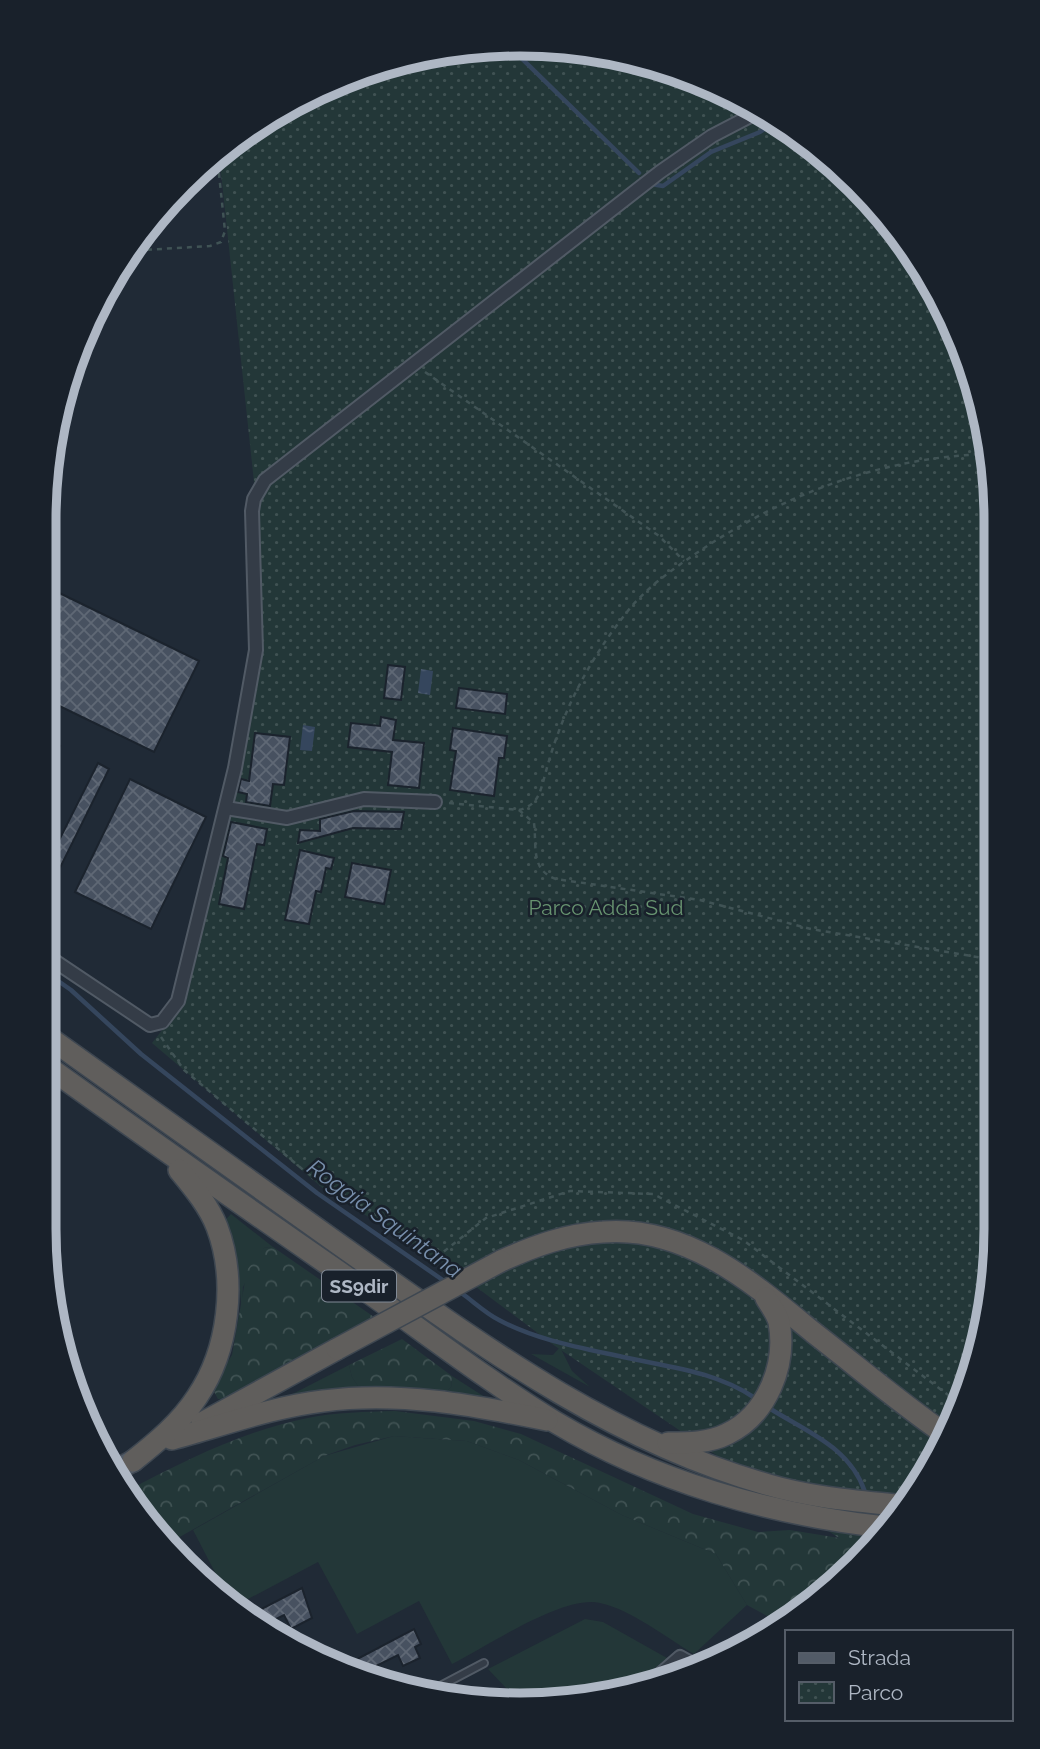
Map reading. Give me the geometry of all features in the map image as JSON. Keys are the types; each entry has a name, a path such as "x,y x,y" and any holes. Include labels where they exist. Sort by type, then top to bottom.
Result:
{"highway":[{"name":"SS9dir","path":"56,1043 476,1341 559,1395 652,1443 769,1486 840,1499 893,1505"},
{"name":"SS9dir","path":"56,1072 162,1149 555,1422 646,1466 708,1491 773,1509 876,1526"},
{"path":"124,1465 165,1436 198,1396 219,1348 227,1307 228,1266 217,1226 200,1195 162,1149"},
{"path":"124,1465 501,1261 570,1236 606,1231 647,1236 684,1245 742,1274 938,1429"},
{"path":"652,1443 696,1443 726,1435 752,1418 770,1392 779,1356 779,1321 762,1291"},
{"path":"172,1439 320,1401 374,1396 436,1400 555,1422"}],"street":[{"path":"56,962 146,1024 153,1025 170,1014 178,1001 226,808 256,650 254,499 265,480 412,362 660,172 712,136 749,117"},
{"path":"226,808 287,818 364,799 435,802"},
{"path":"666,1669 680,1657 688,1661"}],"lane":[{"path":"439,1686 484,1663"}],"path":[{"path":"143,250 210,246 220,242 225,231 218,168"},
{"path":"412,362 659,536 684,561"},
{"path":"435,802 519,810 530,807 539,797 553,741 571,699 594,658 632,607 667,573 684,561 772,508 850,475 979,455"},
{"path":"519,810 534,823 538,867 544,875 556,879 700,900 811,929 984,958"},
{"path":"153,1025 184,1070 307,1173 442,1252 486,1218 570,1191 653,1194 743,1240 952,1398"}],"green space":[{"name":"Parco Adda Sud","path":"520,56 611,65 698,91 778,134 826,171 869,214 906,262 922,288 949,342 968,400 980,459 983,490 983,1259 975,1320 949,1407 906,1487 855,1549 555,1346 448,1266 325,1190 152,1043 181,1006 241,768 263,648 257,510 220,166 288,118 342,91 371,81 429,65"},
{"path":"231,1214 273,1247 264,1248 243,1287 242,1312 237,1260 225,1220"},
{"path":"273,1247 374,1317 227,1399 218,1399 212,1388 232,1355 247,1270 264,1248"},
{"path":"402,1339 452,1376 451,1387 444,1394 397,1387 360,1389 352,1377 349,1365"},
{"path":"560,1347 572,1371 590,1387 531,1354 553,1355"},
{"path":"349,1365 352,1377 360,1389 267,1407"},
{"path":"452,1376 499,1406 444,1394 451,1387"},
{"path":"395,1411 474,1421 521,1434 693,1514 758,1532 790,1530 863,1542 826,1578 772,1619 747,1605 716,1554 622,1515 519,1460 467,1441 394,1436 355,1445 324,1456 175,1539 134,1487 193,1458 261,1431 319,1416"},
{"path":"394,1436 467,1441 519,1460 622,1515 716,1554 747,1605 694,1654 624,1612 600,1603 585,1602 546,1614 452,1664 419,1601 357,1634 318,1562 244,1601 221,1583 193,1530 324,1456"},
{"path":"585,1619 603,1622 667,1658 640,1677 581,1689 550,1692 510,1693 488,1669"}],"water":[{"path":"421,669 433,671 430,695 418,693"},
{"path":"303,725 315,727 312,751 300,750"}],"building":[{"path":"56,591 199,661 154,752 56,704"},
{"path":"388,665 405,667 401,700 384,698"},
{"path":"459,688 507,694 505,714 456,708"},
{"path":"381,717 396,720 393,740 424,743 419,788 388,785 392,752 348,747 351,723 380,726"},
{"path":"453,728 507,736 504,758 499,758 494,796 450,790 456,751 450,750"},
{"path":"255,733 290,737 284,785 273,784 270,806 246,802 247,794 238,792 241,779 249,781"},
{"path":"98,763 109,769 56,876 56,846"},
{"path":"130,779 206,817 151,929 75,892"},
{"path":"354,811 404,812 401,829 353,828 298,843 300,830 320,831 320,819"},
{"path":"231,822 267,829 264,845 257,844 244,909 219,904 228,858 223,856"},
{"path":"300,850 334,858 331,869 326,868 321,892 316,891 309,924 285,920"},
{"path":"352,863 391,870 384,904 345,897"},
{"path":"302,1588 312,1618 291,1629 284,1615 272,1621 257,1611"},
{"path":"414,1629 421,1644 415,1647 420,1658 403,1666 398,1655 372,1668 352,1662"}],"waterway":[{"path":"519,56 639,173"},
{"path":"651,184 663,186 711,152 767,127"},
{"name":"Roggia Squintana","path":"56,979 141,1054 317,1193 447,1283"},
{"name":"Roggia Squintana","path":"460,1292 494,1317 528,1333 576,1347 707,1376 755,1398"},
{"name":"Roggia Squintana","path":"769,1408 838,1452 858,1476 865,1492"}]}
